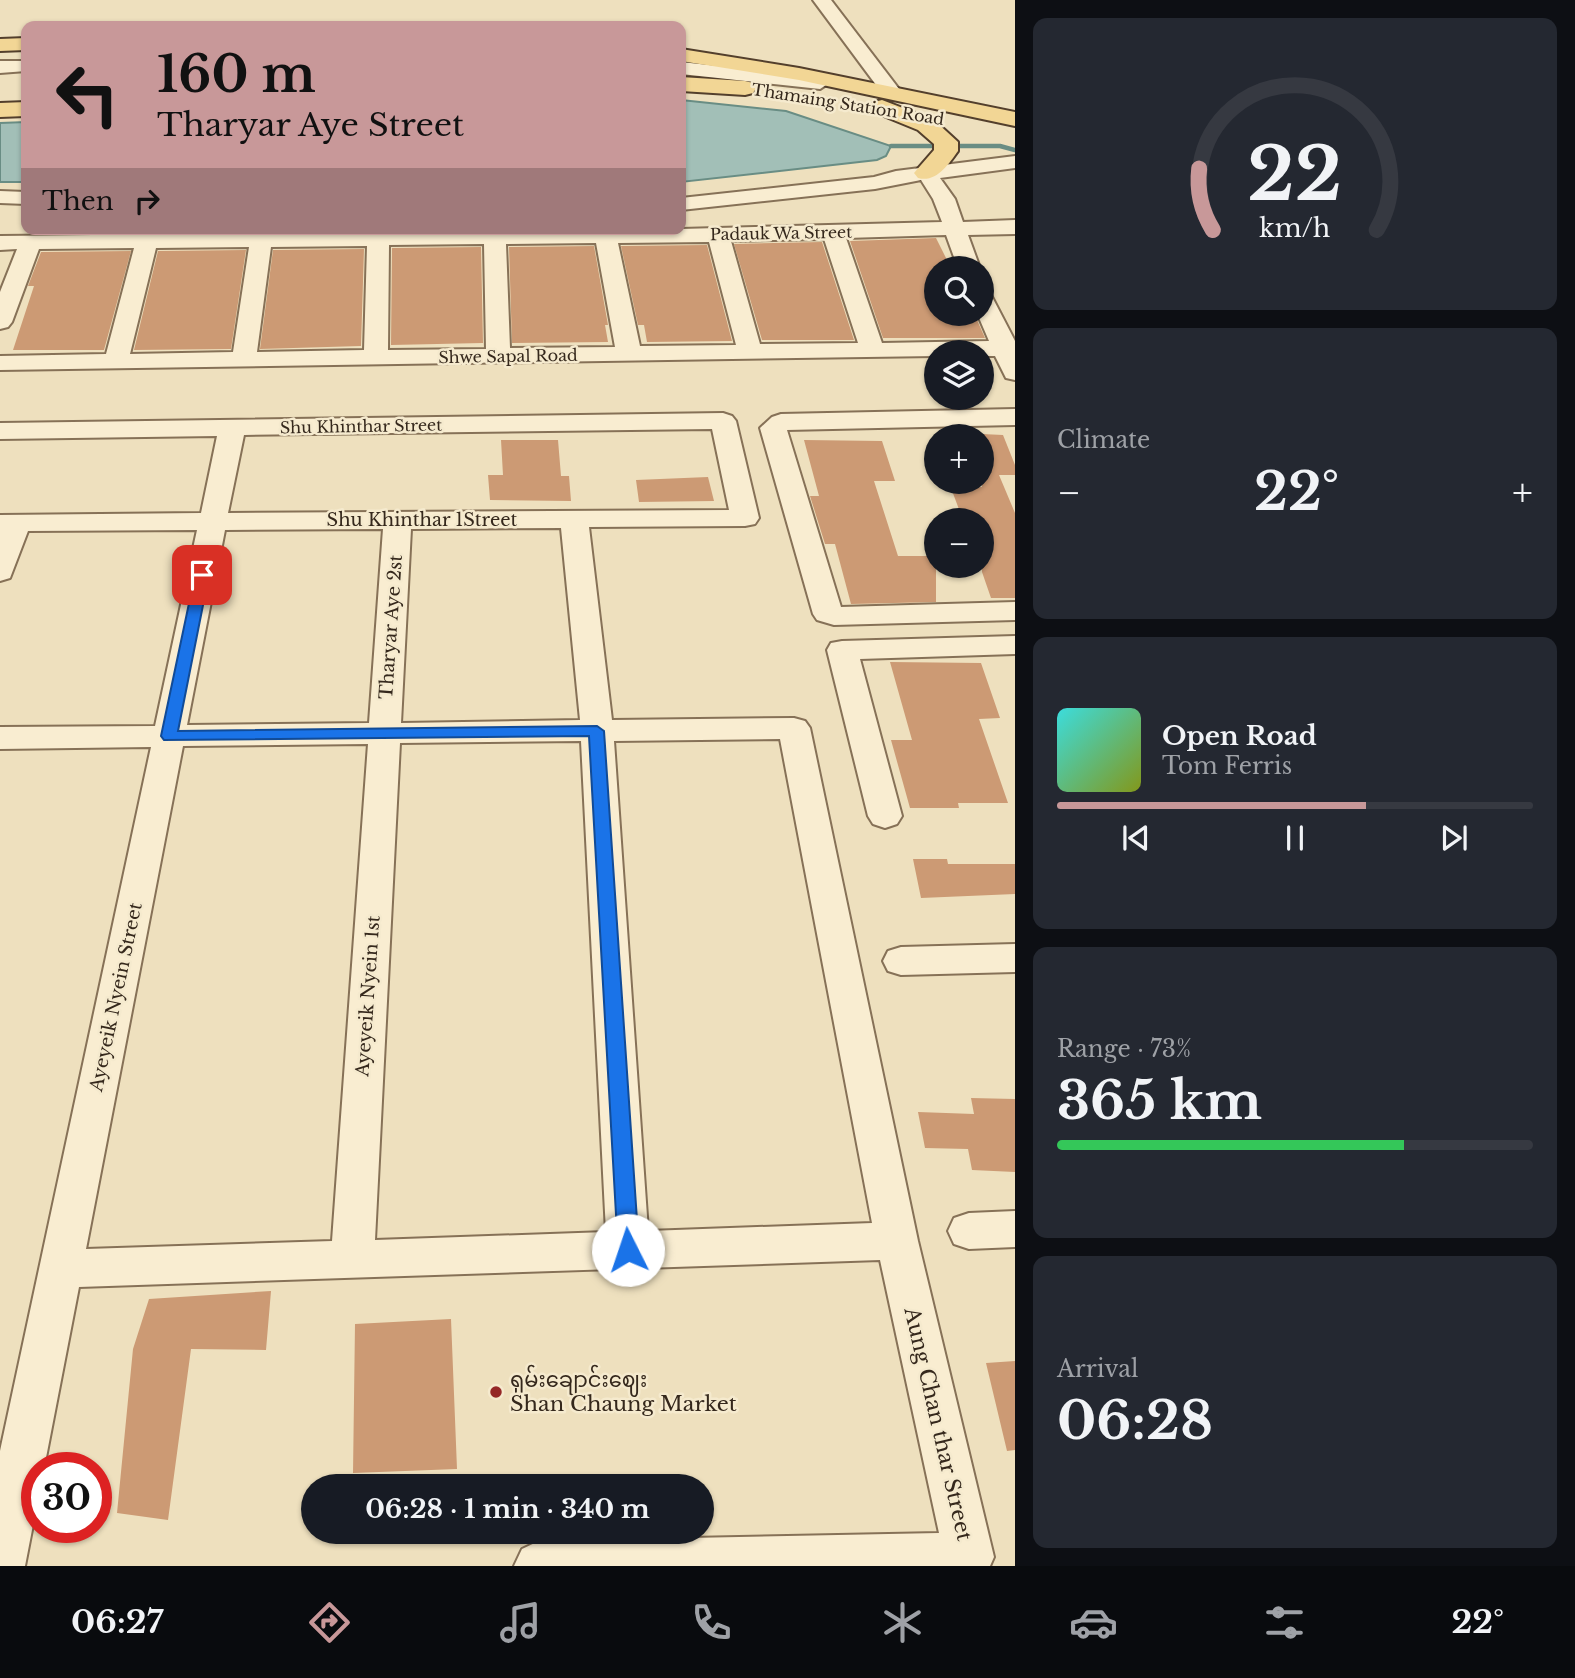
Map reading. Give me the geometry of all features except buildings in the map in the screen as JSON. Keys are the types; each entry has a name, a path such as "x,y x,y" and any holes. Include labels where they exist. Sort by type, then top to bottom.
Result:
{"main road":[{"path":"0,45 21,44"},
{"name":"Thamaing Station Road","path":"686,56 799,74 1015,133"},
{"name":"Thamaing Station Road","path":"686,78 884,99"},
{"name":"Thamaing Station Road","path":"686,84 884,99"},
{"path":"884,99 1015,119"},
{"path":"884,99 926,125 946,142 946,151 926,173"},
{"path":"0,103 21,102"},
{"path":"0,110 21,109"}],"street":[{"path":"822,0 884,99"},
{"path":"0,67 21,65"},
{"path":"686,68 778,76 884,99"},
{"path":"686,203 875,183 896,177 1015,162"},
{"path":"926,173 944,199 964,256"},
{"path":"686,194 867,175 896,177"},
{"path":"0,197 21,198"},
{"path":"0,206 21,207"},
{"name":"Padauk Wa Street","path":"686,235 1015,227"},
{"path":"833,232 872,350"},
{"path":"718,234 750,352"},
{"name":"Padauk Wa Street","path":"0,243 662,235"},
{"path":"606,236 629,354"},
{"path":"495,237 498,356"},
{"path":"376,359 378,239"},
{"path":"244,359 261,240"},
{"path":"0,322 31,242"},
{"path":"116,361 147,242"},
{"path":"994,320 1009,348 1015,373"},
{"name":"Shwe Sapal Road","path":"0,363 1009,348"},
{"path":"1015,417 781,422 774,428 828,614 1015,611"},
{"name":"Shu Khinthar Street","path":"0,432 723,421"},
{"name":"Shu Khinthar 1Street","path":"8,523 745,518 723,421"},
{"name":"Ayeyeik Nyein Street","path":"0,1566 232,428"},
{"path":"574,519 597,731 628,1250"},
{"name":"Tharyar Aye 2st","path":"385,734 398,520"},
{"path":"0,572 8,523"},
{"path":"885,816 842,650 1015,645"},
{"path":"0,738 793,729 897,1241 60,1269"},
{"name":"Ayeyeik Nyein 1st","path":"352,1259 385,734"},
{"path":"901,961 1015,958"},
{"path":"969,1231 1015,1229"},
{"name":"Aung Chan thar Street","path":"539,1566 969,1557 897,1241"}],"water":[{"path":"686,101 786,111 891,146 886,156 877,160 686,181"},
{"path":"21,122 21,182 0,182 0,123"}],"waterway":[{"path":"891,146 1000,146 1015,150"}],"place":[{"name":"ရှမ်းချောင်းဈေး Shan Chaung Market","path":"496,1392"}],"route":[{"path":"202,575 169,736 597,731 628,1250"}]}
